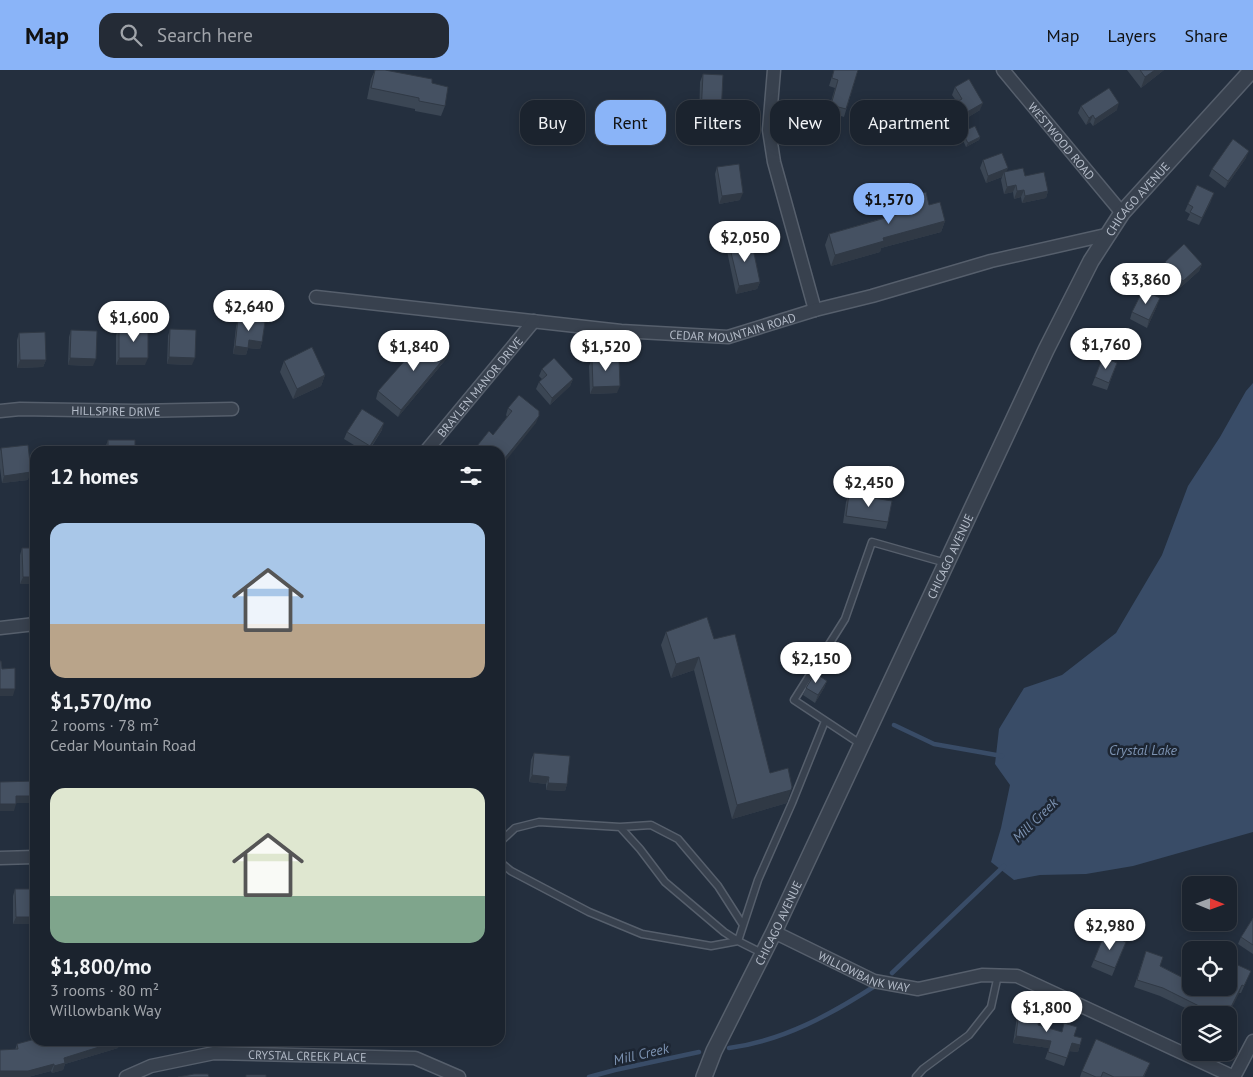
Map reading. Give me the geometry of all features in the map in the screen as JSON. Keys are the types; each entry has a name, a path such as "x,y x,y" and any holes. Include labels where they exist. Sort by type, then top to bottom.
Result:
{"street":[{"path":"774,70 769,130 774,162 816,310"},
{"name":"WESTWOOD ROAD","path":"1003,70 1122,213"},
{"name":"CHICAGO AVENUE","path":"704,1077 714,1051 764,954 1046,350 1091,261 1122,213 1252,70"},
{"name":"CEDAR MOUNTAIN ROAD","path":"316,297 621,331 728,337 816,310 872,296 991,261 1110,234"},
{"name":"BRAYLEN MANOR DRIVE","path":"430,446 534,321"},
{"name":"HILLSPIRE DRIVE","path":"0,411 20,409 136,411 232,409"},
{"path":"0,628 30,625"},
{"path":"0,858 30,857"},
{"name":"WILLOWBANK WAY","path":"774,932 874,981 918,989 982,975 1017,976 1234,1077"},
{"path":"1234,1077 1253,1041"},
{"name":"CRYSTAL CREEK PLACE","path":"126,1077 151,1066 214,1053 414,1058 459,1077"}],"lane":[{"path":"862,745 794,700 845,619 872,542 947,563"},
{"path":"738,941 758,880 792,803 825,720"},
{"path":"505,837 515,828 539,822 620,827 651,825 678,839 718,886 743,925"},
{"path":"620,827 640,849 665,882 724,932 764,954"},
{"path":"505,866 589,912 642,934 712,946 738,941"},
{"path":"916,1077 923,1069 969,1035 991,1007 998,975"}],"water":[{"name":"Crystal Lake","path":"1253,383 1253,832 1133,866 1086,874 1040,875 1014,880 991,862 1001,828 1010,785 995,764 999,729 1024,688 1062,675 1116,633 1162,555 1188,486 1220,437 1246,391"}],"building":[{"path":"375,70 385,70 432,79 432,83 448,87 445,106 419,101 419,98 371,88"},
{"path":"834,70 858,70 846,109 840,107 840,100 832,100 838,80 832,78"},
{"path":"1140,70 1155,70 1145,77"},
{"path":"703,74 723,75 722,100 702,100"},
{"path":"969,79 983,103 968,112 968,100 960,100 962,99 955,87"},
{"path":"1109,88 1119,103 1095,119 1093,115 1089,118 1081,106"},
{"path":"975,126 980,137 968,143 968,129"},
{"path":"1233,139 1249,151 1228,181 1212,169"},
{"path":"1002,153 1008,168 988,176 983,160"},
{"path":"739,164 743,193 722,196 717,167"},
{"path":"1023,168 1025,176 1044,172 1048,191 1025,196 1024,190 1017,191 1016,185 1007,187 1004,172"},
{"path":"1197,185 1214,193 1202,218 1190,212 1193,207 1188,204"},
{"path":"926,192 929,205 940,202 945,221 883,238 884,241 835,255 829,234 910,211 906,197"},
{"path":"751,239 760,282 739,286 729,244"},
{"path":"1184,244 1202,264 1183,281 1165,262"},
{"path":"1143,290 1160,298 1149,320 1132,312"},
{"path":"238,319 265,322 262,342 249,340 248,348 235,346"},
{"path":"119,328 148,328 148,358 119,358"},
{"path":"170,329 196,330 195,358 169,357"},
{"path":"71,330 97,331 96,359 70,358"},
{"path":"45,332 46,360 20,360 19,333"},
{"path":"429,333 450,351 401,410 378,391"},
{"path":"312,347 325,375 297,389 284,361"},
{"path":"1103,357 1117,363 1109,383 1095,377"},
{"path":"554,358 573,379 552,398 539,382 547,375 542,369"},
{"path":"619,358 620,386 593,387 592,359"},
{"path":"519,395 539,411 539,416 505,458 505,446 477,446 489,431 493,435 512,411 508,408"},
{"path":"362,409 384,423 370,446 347,432"},
{"path":"108,440 135,440 135,446 108,446"},
{"path":"28,445 30,472 4,476 1,448"},
{"path":"849,494 892,501 888,522 846,516"},
{"path":"22,548 30,548 30,577 23,577"},
{"path":"707,617 714,639 735,634 770,773 788,768 791,790 737,805 699,657 676,664 666,632"},
{"path":"0,661 2,669 15,668 15,689 0,689"},
{"path":"815,673 827,681 818,695 806,688"},
{"path":"534,753 570,756 567,784 548,783 549,777 532,775"},
{"path":"30,781 30,796 16,796 16,804 0,804 0,782"},
{"path":"15,889 30,889 30,917 16,917"},
{"path":"1253,918 1253,945 1241,937"},
{"path":"1105,933 1126,942 1115,968 1094,960"},
{"path":"1146,951 1163,957 1160,966 1182,977 1182,996 1236,996 1232,1006 1199,1006 1163,988 1137,980"},
{"path":"1237,965 1251,971 1244,986 1242,985 1237,995"},
{"path":"1019,1010 1040,1013 1038,1025 1062,1032 1064,1023 1077,1027 1074,1036 1082,1038 1080,1045 1072,1043 1067,1058 1048,1052 1051,1041 1016,1036"},
{"path":"1096,1039 1150,1063 1143,1077 1114,1077 1103,1072 1101,1077 1096,1077 1082,1071"},
{"path":"30,1040 30,1046 102,1046 64,1058 65,1063 54,1066 54,1064 28,1071 0,1071 0,1050 18,1049 17,1044"},
{"path":"208,1074 209,1077 178,1077"},
{"path":"246,1075 266,1075 266,1077 246,1077"}],"waterway":[{"path":"894,725 934,744 1002,756"},
{"name":"Mill Creek","path":"892,973 1004,866"},
{"name":"Mill Creek","path":"729,1048 788,1033 825,1016 878,984"},
{"name":"Mill Creek","path":"589,1077 699,1052"}]}
